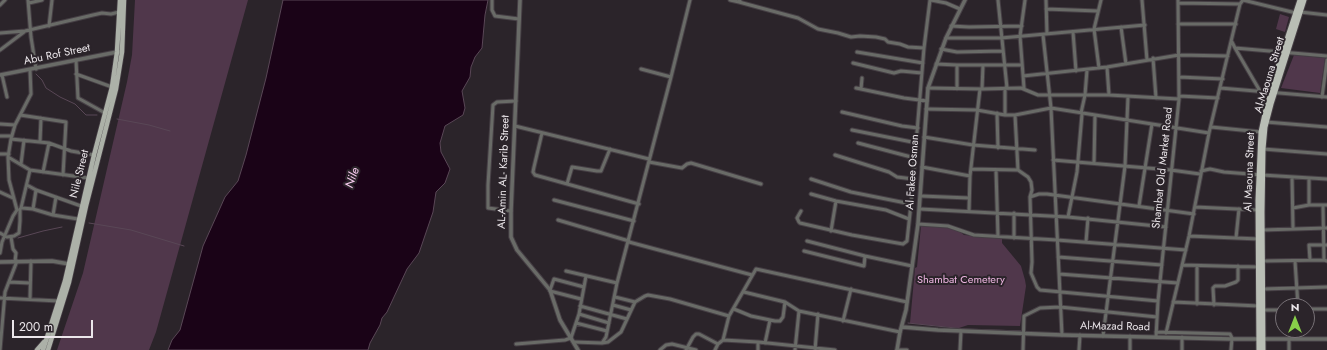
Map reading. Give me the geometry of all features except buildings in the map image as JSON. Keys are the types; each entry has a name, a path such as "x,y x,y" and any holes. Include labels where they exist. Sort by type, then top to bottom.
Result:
{"highway":[{"name":"Al Maouna Street","path":"1259,350 1261,339 1258,210 1261,175 1261,132 1272,92 1298,12 1300,0"},
{"path":"1298,12 1304,0"},
{"name":"Al-Maouna Street","path":"1260,308 1262,289 1261,175 1266,122 1272,92"},
{"path":"1261,339 1263,350"}],"main road":[{"name":"Nile Street","path":"43,350 69,264 81,206 120,52 120,0"},
{"name":"Nile Street","path":"48,350 73,266 86,206 117,84 124,0"},
{"path":"37,350 46,340"}],"street":[{"path":"0,5 6,0"},
{"path":"36,69 30,30 29,2 42,0"},
{"path":"49,26 52,0"},
{"path":"492,0 492,10 495,16 519,19"},
{"name":"AL-Amin AL- Karib Street","path":"520,0 511,230 514,243 529,265 550,290 560,320 578,350"},
{"path":"602,343 606,337 617,283 639,204 690,0"},
{"path":"730,0 739,1 798,18 818,29 851,37 876,37 908,47 924,48"},
{"path":"801,211 797,216 797,220 799,222 831,231 903,244 907,241 910,224 910,204 917,142 924,48 931,0 946,3 960,9"},
{"name":"Al Fakee Osman","path":"897,350 907,302 920,208 928,88 941,49 965,0"},
{"path":"998,0 1005,65 1005,115"},
{"path":"1024,88 1020,36 1025,0"},
{"path":"1046,0 1047,34"},
{"path":"1099,68 1094,29 1101,0"},
{"path":"1142,0 1147,60"},
{"path":"1166,333 1194,214 1209,133 1240,4 1243,0 1298,12 1327,15"},
{"path":"1178,2 1240,4"},
{"name":"Shambat Old Market Road","path":"1156,334 1179,97 1178,2"},
{"path":"1046,9 1098,11"},
{"path":"0,34 30,30 102,13 111,14 119,12"},
{"path":"1178,24 1236,24"},
{"path":"951,26 1022,26"},
{"path":"946,38 1001,38 1144,26"},
{"path":"1121,27 1126,64"},
{"path":"0,50 25,31"},
{"path":"1073,32 1076,71"},
{"path":"1043,35 1051,108 1062,334"},
{"path":"1232,42 1260,91"},
{"path":"1235,48 1327,56"},
{"path":"941,49 957,52 1003,51"},
{"name":"Abu Rof Street","path":"1,75 120,52"},
{"path":"857,52 923,63"},
{"path":"1023,76 1087,70 1179,54 1228,56"},
{"path":"1153,58 1156,98"},
{"path":"76,60 78,98 105,113"},
{"path":"1322,97 1327,60"},
{"path":"853,63 894,73 901,71 922,73"},
{"path":"936,64 1022,64"},
{"path":"957,65 957,89"},
{"path":"969,211 970,176 983,65"},
{"path":"1107,67 1109,95"},
{"path":"641,69 671,77"},
{"path":"20,209 13,198 8,173 9,156 11,138 15,125 31,94 30,70"},
{"path":"1068,217 1077,172 1087,70"},
{"path":"76,74 112,87"},
{"path":"1,75 7,97"},
{"path":"1179,77 1223,79"},
{"path":"861,89 862,78"},
{"path":"856,88 908,99 927,101"},
{"path":"928,88 1024,88 1035,95 1050,96 1109,95 1156,98 1218,98"},
{"path":"1220,88 1327,97"},
{"path":"1103,335 1124,166 1128,97"},
{"path":"511,211 488,208 488,184 493,105 497,102 516,102"},
{"path":"926,109 977,110 1005,115 1015,115 1051,108 1209,133"},
{"path":"842,112 902,126 918,128"},
{"path":"997,113 998,148"},
{"path":"20,115 66,122 62,175"},
{"path":"1015,115 1018,170"},
{"path":"1094,163 1095,115"},
{"path":"40,142 41,118"},
{"path":"1266,122 1327,127"},
{"path":"0,124 15,125"},
{"path":"1138,206 1152,124"},
{"path":"515,126 682,168 688,163 691,163 761,184"},
{"path":"1211,127 1261,132"},
{"path":"852,130 924,142"},
{"path":"542,133 534,167 534,174 639,204"},
{"path":"0,136 49,143 71,151 94,156"},
{"path":"924,136 973,145 1018,150 1035,150"},
{"path":"21,164 24,140"},
{"path":"43,172 49,143"},
{"path":"858,143 915,158"},
{"path":"567,184 572,167 601,171 610,149"},
{"path":"1263,149 1327,154"},
{"path":"0,154 9,156 30,170 88,178"},
{"path":"835,154 889,172 897,177 913,179"},
{"path":"1053,160 1201,173 1210,169 1224,172 1327,179"},
{"path":"922,167 970,176"},
{"path":"971,169 1018,170 1028,177 1031,182 1032,262 1030,273 1037,287 1044,290 1158,301"},
{"path":"0,233 4,236 11,237 17,234 20,230 20,209 30,170"},
{"path":"996,170 998,236"},
{"path":"1292,177 1294,228"},
{"path":"1309,178 1309,205"},
{"path":"811,179 852,192 910,204"},
{"path":"26,185 81,206"},
{"path":"33,209 36,190"},
{"path":"0,192 13,198"},
{"path":"811,194 836,201 886,210 909,219"},
{"path":"1030,197 1039,194 1047,194 1194,214"},
{"path":"921,196 969,198"},
{"path":"53,215 56,197"},
{"path":"554,200 634,221"},
{"path":"831,231 836,201"},
{"path":"1262,261 1326,260 1325,206 1309,205 1293,208"},
{"path":"1195,207 1258,210"},
{"path":"920,208 1088,218 1166,227"},
{"path":"0,253 1,242 12,216 20,209 33,209 78,220"},
{"path":"1236,238 1238,209"},
{"path":"1014,213 1014,238"},
{"path":"1086,242 1088,218"},
{"path":"558,220 752,275"},
{"path":"918,224 948,226 968,234 1186,250"},
{"path":"1262,230 1325,228"},
{"path":"1189,236 1259,239"},
{"path":"0,350 5,292 16,261 16,253 13,249 11,237"},
{"path":"807,241 912,266"},
{"path":"1310,260 1309,245 1325,245"},
{"path":"804,251 864,266 865,256"},
{"path":"1058,257 1162,265"},
{"path":"30,299 31,261"},
{"path":"0,262 31,261 69,264"},
{"path":"1296,261 1298,298"},
{"path":"1182,265 1259,267"},
{"path":"1197,266 1197,304"},
{"path":"1214,304 1215,286 1225,286 1236,282 1238,280 1238,266"},
{"path":"715,350 722,340 729,316 756,269 907,302"},
{"path":"566,271 617,283"},
{"path":"1059,274 1178,283"},
{"path":"516,344 565,340 572,338 586,276"},
{"path":"581,299 550,290 554,279 584,287"},
{"path":"9,282 30,283"},
{"path":"1262,289 1327,288"},
{"path":"843,321 851,289"},
{"path":"744,292 785,302 798,311 900,332"},
{"path":"574,342 608,342 621,332 635,302 648,295 670,299 729,316"},
{"path":"615,297 635,302"},
{"path":"0,298 59,301"},
{"path":"734,309 751,316 778,321 782,319 785,302"},
{"path":"1174,302 1275,309"},
{"path":"613,305 631,310"},
{"path":"580,306 627,319"},
{"path":"1023,350 1024,316 1040,308 1060,308 1157,317"},
{"path":"1315,309 1327,309"},
{"path":"795,348 798,311"},
{"path":"578,314 609,323"},
{"path":"815,349 818,314"},
{"path":"765,343 770,320"},
{"path":"576,323 607,332"},
{"name":"Al-Mazad Road","path":"902,327 961,331 1080,335 1130,336 1156,334 1182,337 1327,339"},
{"path":"960,350 961,331"},
{"path":"687,349 696,334 699,334 718,344"},
{"path":"1156,334 1230,334 1232,337 1231,350"},
{"path":"1079,350 1080,335"},
{"path":"1130,336 1130,350"},
{"path":"1182,337 1182,350"},
{"path":"1289,339 1290,350"},
{"path":"722,340 758,342 795,348 835,350"},
{"path":"758,342 758,350"},
{"path":"660,350 666,345 672,344 687,349 696,350"},
{"path":"897,350 907,350"}],"green space":[{"path":"135,0 248,0 156,332 149,350 57,350 83,273 127,82 132,55"},
{"path":"1280,14 1289,17 1285,32 1276,29"},
{"path":"1294,55 1325,58 1320,93 1281,88"},
{"name":"Shambat Cemetery","path":"921,226 951,227 964,235 1002,238 1002,243 1021,266 1025,280 1026,286 1020,326 968,325 959,328 910,323 915,268 917,267"}],"water":[{"name":"Nile","path":"283,0 488,0 482,48 475,57 471,67 470,77 462,91 465,108 463,115 445,126 440,143 441,152 450,169 445,183 436,192 433,212 419,253 407,269 387,312 382,318 368,350 168,350 172,340 180,330 203,246 225,197 238,181 266,78"}],"waterway":[{"path":"36,74 42,80 46,88 75,104 86,115 97,115"},
{"path":"117,119 149,125 170,131"},
{"path":"89,223 131,230 184,246"},
{"path":"18,238 62,227"},
{"path":"908,323 965,329 1022,331"}]}
